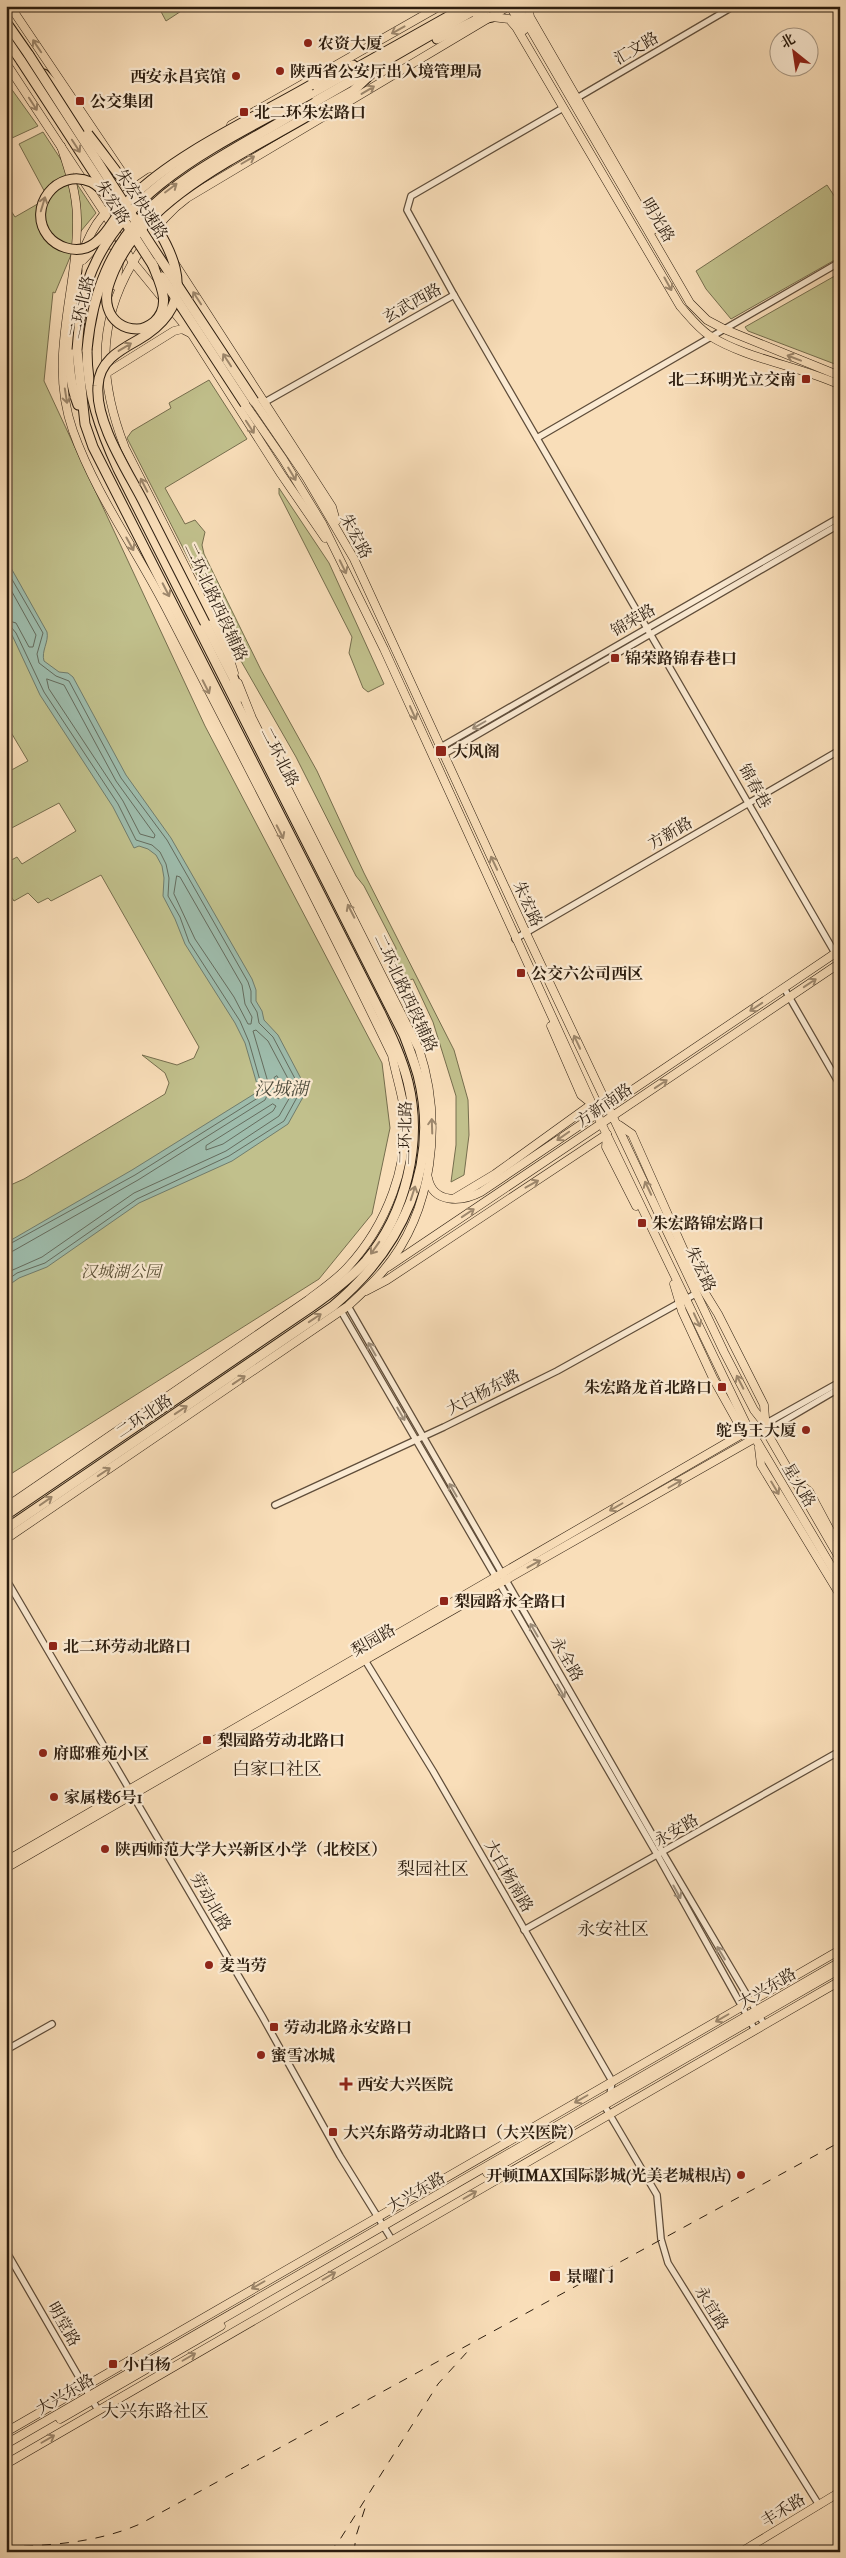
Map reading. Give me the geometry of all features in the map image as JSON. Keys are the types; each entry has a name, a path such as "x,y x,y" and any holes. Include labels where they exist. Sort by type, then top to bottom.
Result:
{"highway":[{"name":"二环北路","path":"6,1516 303,1313 349,1278 377,1246 402,1197 408,1179 413,1135 409,1084 400,1054 106,474 85,424 77,350 80,310 90,275 108,240 138,204 156,187 186,165 311,86 370,61 467,6"},
{"name":"二环北路","path":"6,1529 333,1306 356,1286 385,1252 400,1227 414,1191 421,1157 424,1112 418,1074 404,1035 242,705 147,527 99,426 91,399 87,350 96,296 108,264 144,212 175,185 481,6"},
{"path":"435,39 492,6"},
{"path":"382,54 400,40 457,7"},
{"path":"404,52 476,20 492,17"},
{"name":"朱宏快速路","path":"6,22 254,401"},
{"name":"朱宏快速路","path":"6,39 245,404"},
{"path":"112,202 90,181 78,178 66,180 55,185 43,200 40,211 42,224 47,235 60,245 70,249 87,247 105,232 131,198 164,171 311,86 350,66 370,61"},
{"path":"326,115 381,64"},
{"path":"37,67 54,85 88,134 155,222 175,268 176,295 167,316 149,334 110,358 99,373 98,395 108,431 234,679 242,705"},
{"path":"152,263 165,298 162,311 154,321 142,329 124,327 113,319 110,312 107,290 118,261 131,241 160,210 189,186 353,91"},
{"path":"78,270 73,301 69,366 72,388 85,424"}],"main road":[{"name":"朱宏路","path":"10,6 134,187 152,232 332,507 340,533"},
{"path":"78,270 89,238 104,212 134,187 246,115 311,86 440,6"},
{"path":"116,293 132,262 152,232 175,207 202,187 509,6"},
{"name":"明光路","path":"509,6 635,216 663,255 690,302 707,320 724,329 840,376"},
{"name":"明光路","path":"517,6 635,216 652,255 680,306 710,336 765,359 787,364 840,385"},
{"path":"528,6 530,17 650,224 663,255"},
{"name":"明光路","path":"492,17 504,17 512,22 633,227 652,255"},
{"name":"朱宏路","path":"6,63 104,212 132,262 191,333 281,474 335,551"},
{"path":"6,1507 308,1300 345,1270 364,1249 383,1216 398,1178 403,1136 403,1105 392,1055 164,604 92,474 73,430 62,368 64,330 76,248 77,216 72,180 61,146"},
{"path":"73,301 70,284 98,244 113,245 120,256 116,293"},
{"name":"二环北路西段辅路","path":"6,1539 344,1309 359,1296 384,1270 406,1236 419,1204 427,1174 432,1134 428,1080 419,1049 242,705 229,656 125,448 113,416 105,374 106,341 116,293"},
{"path":"105,374 174,330 191,333"},
{"name":"朱宏路","path":"254,401 306,477 340,533 688,1276 754,1410 766,1428"},
{"name":"朱宏路","path":"245,404 283,459 322,523 384,649 540,994 683,1300 749,1430"},
{"path":"229,656 234,679"},
{"name":"方新南路","path":"444,1197 460,1200 481,1192 608,1104 838,952"},
{"name":"方新南路","path":"384,1270 840,963"},
{"path":"427,1174 430,1186 444,1197 455,1198 592,1104"},
{"path":"618,1124 632,1134 697,1280 764,1405 766,1428"},
{"path":"359,1296 387,1280 607,1134"},
{"path":"688,1276 706,1294"},
{"name":"星火路","path":"766,1428 840,1559"},
{"name":"星火路","path":"749,1430 815,1538 837,1581"},
{"name":"梨园路","path":"6,1868 130,1793 500,1579 749,1430"},
{"path":"757,1441 761,1465 795,1520 837,1581 840,1595"},
{"name":"梨园路","path":"500,1579 757,1441"},
{"path":"794,1480 809,1491 840,1549"},
{"path":"795,1520 815,1538"},
{"name":"梨园路","path":"6,1861 130,1793"},
{"path":"6,2432 840,1950"},
{"name":"大兴东路","path":"757,2013 840,1962"},
{"name":"大兴东路","path":"385,2228 610,2094 840,1969"},
{"path":"6,2464 840,1981"},
{"name":"大兴东路","path":"6,2450 91,2398 385,2228 604,2105 748,2018"},
{"name":"大兴东路","path":"6,2444 91,2398"},
{"name":"丰禾路","path":"741,2552 840,2492"}],"street":[{"name":"汇文路","path":"577,98 734,6"},
{"path":"454,294 407,210 411,196 564,108"},
{"path":"537,438 840,262"},
{"name":"玄武西路","path":"265,402 454,294 649,630"},
{"name":"锦荣路","path":"442,751 840,517"},
{"name":"锦荣路","path":"649,630 840,524"},
{"name":"锦春巷","path":"649,630 748,803 838,952"},
{"name":"方新路","path":"515,939 840,750"},
{"path":"784,988 840,1085"},
{"name":"大白杨东路","path":"275,1505 416,1440 557,1370 697,1293"},
{"name":"永全路","path":"344,1309 423,1436 500,1579"},
{"name":"永全路","path":"344,1309 416,1440 500,1579 660,1855 764,2024"},
{"path":"757,1441 766,1428 840,1382"},
{"path":"749,1430 766,1428 840,1388"},
{"name":"劳动北路","path":"6,1579 130,1793 145,1815 340,2156 392,2240"},
{"name":"大白杨南路","path":"363,1657 433,1771 612,2081"},
{"name":"永安路","path":"524,1930 840,1752"},
{"name":"永全路","path":"660,1855 755,2030"},
{"path":"6,2050 52,2024"},
{"path":"609,2114 604,2105 610,2094 612,2081"},
{"name":"永宜路","path":"609,2114 657,2196 661,2239 668,2263 819,2505"},
{"name":"明堂路","path":"6,2251 98,2410"}],"green space":[{"path":"158,6 189,6 166,21"},
{"path":"10,87 38,126 12,138 10,116 6,111 6,98"},
{"name":"汉城湖公园","path":"43,132 96,213 81,231 55,293 53,292 44,381 205,726 382,1063 390,1128 372,1214 319,1279 6,1477 6,1187 24,1179 165,1094 169,1083 165,1073 142,1055 177,1065 194,1058 199,1047 101,875 51,901 48,898 38,903 28,893 14,901 6,889 6,878 9,876 6,863 17,857 22,864 76,831 59,803 6,831 6,773 28,761 6,724 6,203 15,217 48,198 19,144"},
{"path":"827,185 835,197 840,194 840,257 731,319 706,289 696,271"},
{"path":"840,273 840,366 748,331 745,327"},
{"path":"209,380 247,439 165,488 185,524 195,520 205,532 202,545 204,554 261,670 317,771 364,873 454,1050 468,1100 469,1135 464,1175 451,1182 456,1145 456,1096 433,1022 413,979 405,981 391,955 396,951 396,948 364,886 356,876 296,757 237,654 127,438 132,431 171,408 169,403"},
{"path":"279,488 329,563 384,684 368,692 363,688 349,653 352,637 279,494"}],"water":[{"name":"汉城湖","path":"6,559 47,632 43,654 44,661 59,672 68,673 73,677 126,775 171,838 252,979 256,990 256,1001 262,1011 264,1020 278,1035 307,1090 288,1124 232,1161 139,1203 47,1267 19,1278 6,1287 6,1243 132,1170 259,1091 245,1043 235,1023 185,944 163,896 164,878 162,866 156,855 148,849 139,846 134,848 113,807 40,695 12,635 6,629"}],"railway":[{"path":"6,2547 74,2542 107,2535 140,2524 840,2142"},
{"path":"329,2552 339,2541 438,2384 468,2351"},
{"path":"354,2552 356,2536 366,2505"}],"place":[{"name":"农资大厦","path":"308,43"},
{"name":"陕西省公安厅出入境管理局","path":"280,71"},
{"name":"西安永昌宾馆","path":"236,76"},
{"name":"公交集团","path":"80,101"},
{"name":"北二环朱宏路口","path":"244,112"},
{"name":"北二环明光立交南","path":"806,379"},
{"name":"锦荣路锦春巷口","path":"615,658"},
{"name":"大风阁","path":"441,751"},
{"name":"公交六公司西区","path":"521,973"},
{"name":"朱宏路锦宏路口","path":"642,1223"},
{"name":"朱宏路龙首北路口","path":"722,1387"},
{"name":"鸵鸟王大厦","path":"806,1430"},
{"name":"梨园路永全路口","path":"444,1601"},
{"name":"北二环劳动北路口","path":"53,1646"},
{"name":"梨园路劳动北路口","path":"207,1740"},
{"name":"府邸雅苑小区","path":"43,1753"},
{"name":"家属楼6号1","path":"54,1797"},
{"name":"陕西师范大学大兴新区小学（北校区）","path":"105,1849"},
{"name":"麦当劳","path":"209,1965"},
{"name":"劳动北路永安路口","path":"274,2027"},
{"name":"蜜雪冰城","path":"261,2055"},
{"name":"西安大兴医院","path":"346,2084"},
{"name":"大兴东路劳动北路口（大兴医院）","path":"333,2132"},
{"name":"开顿IMAX国际影城(光美老城根店)","path":"741,2175"},
{"name":"景曜门","path":"555,2276"},
{"name":"小白杨","path":"113,2364"}],"district":[{"name":"白家口社区","path":"277,1769"},
{"name":"梨园社区","path":"433,1869"},
{"name":"永安社区","path":"613,1929"},
{"name":"大兴东路社区","path":"155,2411"}]}
